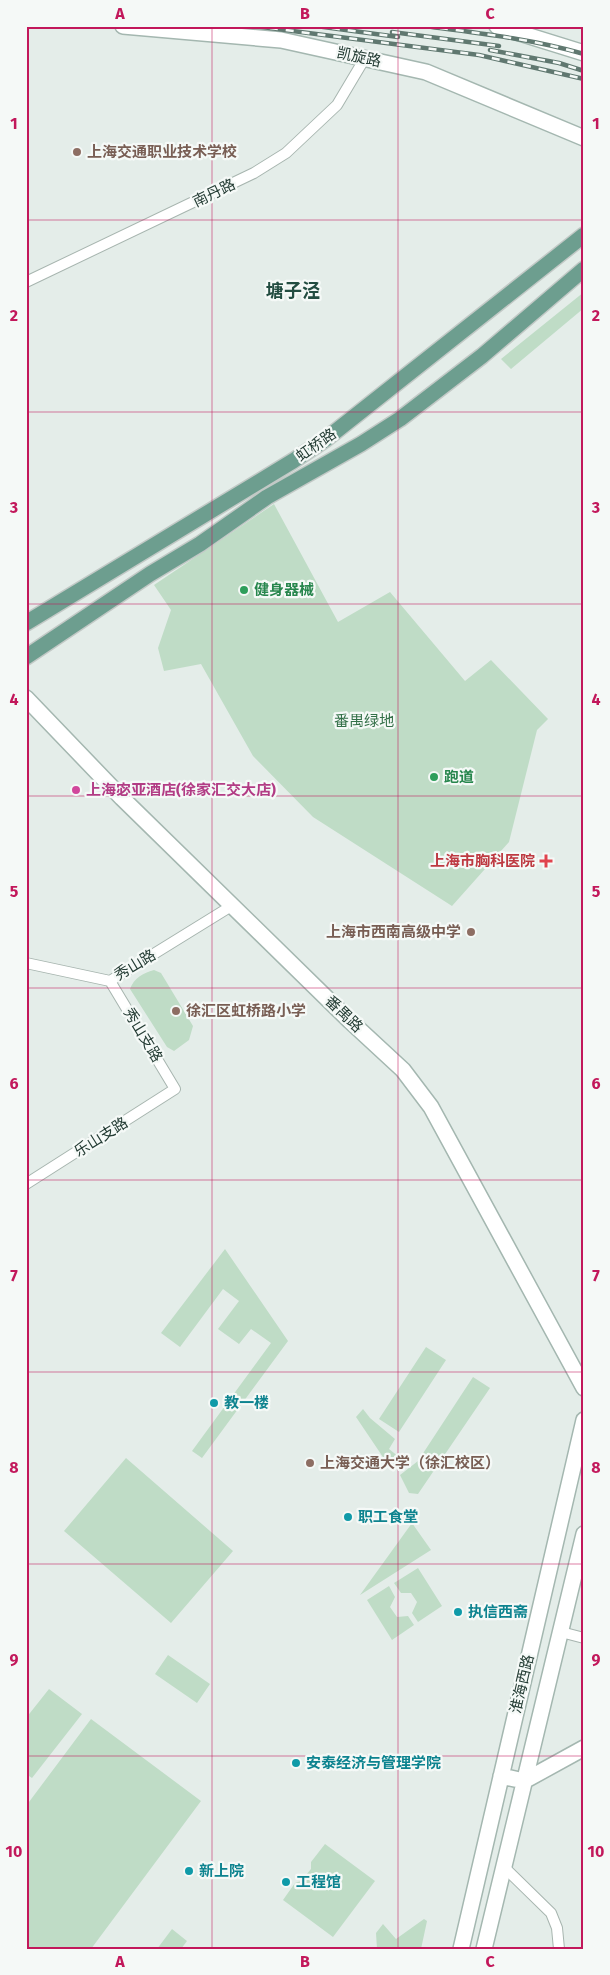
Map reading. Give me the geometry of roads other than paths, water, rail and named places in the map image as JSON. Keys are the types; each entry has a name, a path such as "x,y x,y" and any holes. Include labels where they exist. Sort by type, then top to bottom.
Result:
{"main road":[{"name":"虹桥路","path":"26,623 293,461 326,439 584,235"},
{"name":"虹桥路","path":"26,657 150,574 200,544 268,497 361,444 400,419 482,356 584,269"}],"street":[{"name":"凯旋路","path":"122,26 281,40 426,72 584,138"},
{"path":"497,26 584,53"},
{"name":"南丹路","path":"26,282 238,181 286,153 337,105 365,58"},
{"name":"番禺路","path":"26,698 122,798 350,1021 403,1070 431,1107 584,1388"},
{"name":"秀山路","path":"26,963 110,981 233,905"},
{"name":"秀山支路","path":"110,981 175,1089"},
{"name":"乐山支路","path":"26,1184 175,1089"},
{"name":"淮海西路","path":"461,1949 584,1420"},
{"name":"淮海西路","path":"484,1949 584,1534"},
{"path":"561,1632 584,1638"},
{"path":"501,1776 524,1781 584,1748"},
{"path":"504,1867 551,1913 557,1928 559,1949"}],"railway":[{"path":"254,26 479,55 584,79"},
{"path":"316,26 398,37"},
{"path":"424,26 525,40 584,54"},
{"path":"392,32 499,46"},
{"path":"490,50 559,63 584,71"}],"place":[{"name":"上海交通职业技术学校","path":"77,152"},
{"name":"健身器械","path":"244,590"},
{"name":"跑道","path":"434,777"},
{"name":"上海宓亚酒店(徐家汇交大店)","path":"76,790"},
{"name":"上海市胸科医院","path":"546,861"},
{"name":"上海市西南高级中学","path":"471,932"},
{"name":"徐汇区虹桥路小学","path":"176,1011"},
{"name":"教一楼","path":"214,1403"},
{"name":"上海交通大学（徐汇校区）","path":"310,1463"},
{"name":"职工食堂","path":"348,1517"},
{"name":"执信西斋","path":"458,1612"},
{"name":"安泰经济与管理学院","path":"296,1763"},
{"name":"新上院","path":"189,1871"},
{"name":"工程馆","path":"286,1882"}],"district":[{"name":"塘子泾","path":"293,291"}],"park label":[{"name":"番禺绿地","path":"364,721"}]}
